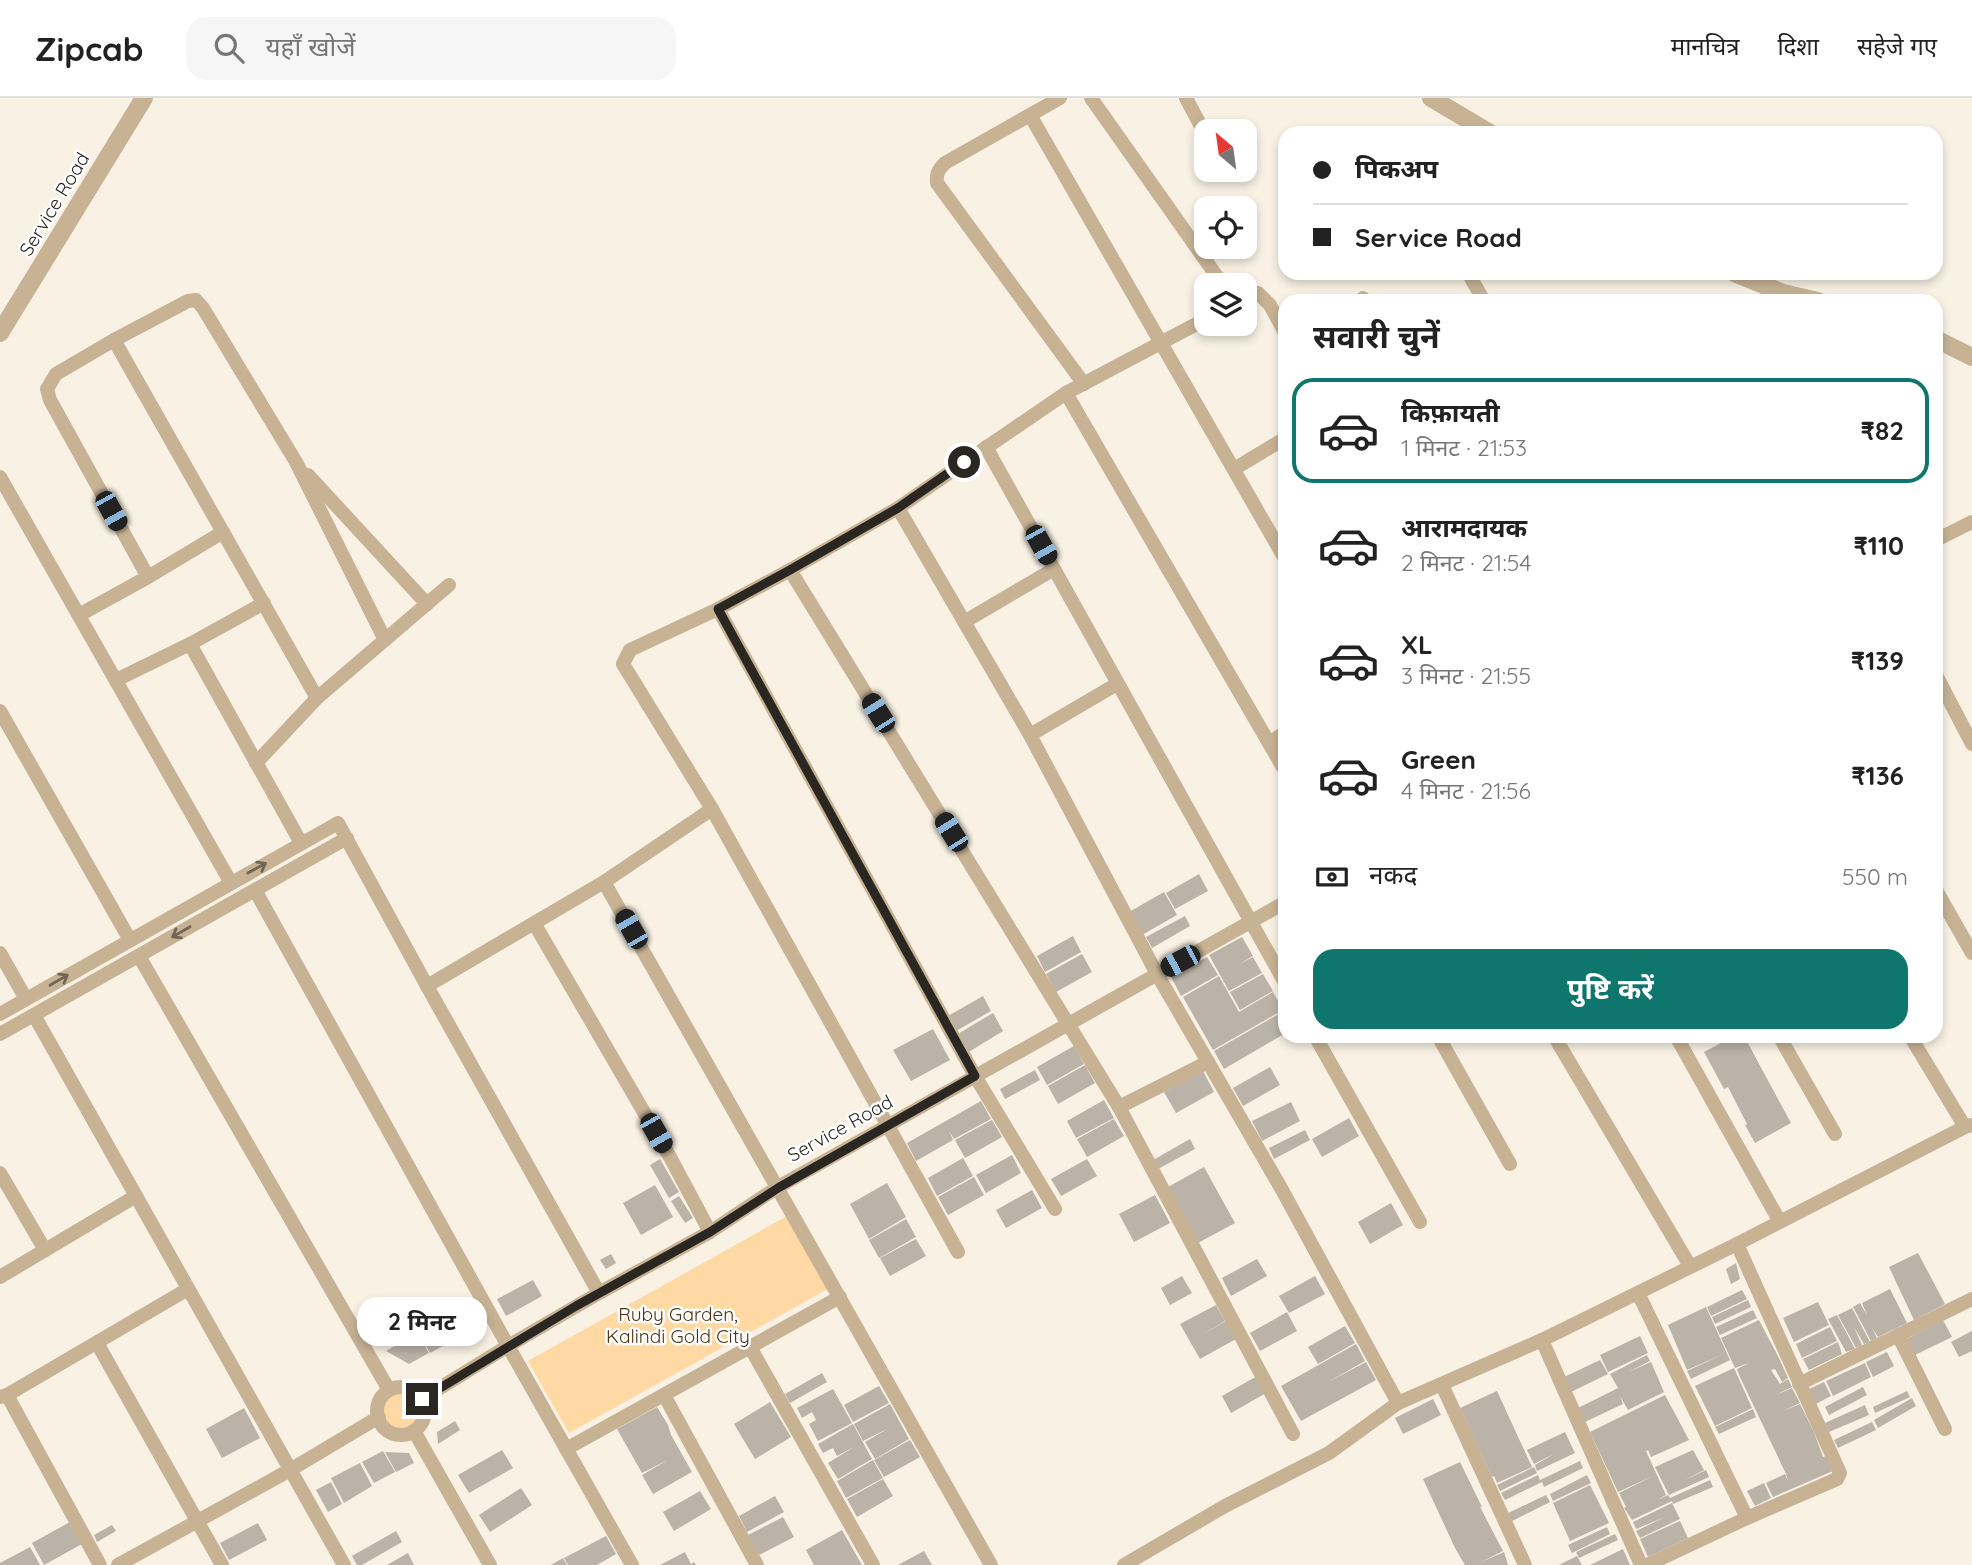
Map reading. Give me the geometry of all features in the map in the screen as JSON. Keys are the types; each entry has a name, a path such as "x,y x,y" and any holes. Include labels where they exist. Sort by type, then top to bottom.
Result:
{"street":[{"name":"Service Road","path":"0,333 144,98"},
{"path":"1060,98 944,163 939,169 937,183 1084,384"},
{"path":"1091,98 1215,273"},
{"path":"1186,98 1197,119"},
{"path":"1431,98 1478,126"},
{"path":"1030,115 1278,546"},
{"path":"1751,280 1787,294"},
{"path":"1257,293 1270,305 1278,320"},
{"path":"148,578 50,400 47,389 56,374 114,340 188,302 197,300 296,462 385,640"},
{"path":"958,1252 712,809 623,664 630,650 718,609 898,508 1066,393 1194,326"},
{"path":"114,340 317,698"},
{"path":"1943,342 1972,357"},
{"path":"1066,393 1278,759"},
{"path":"1234,469 1278,443"},
{"path":"986,447 1278,970"},
{"path":"296,462 427,604"},
{"path":"0,477 231,883"},
{"path":"898,508 1030,735 1157,974 1281,1188 1398,1403"},
{"path":"1943,537 1971,525"},
{"path":"79,615 148,578 223,532"},
{"path":"964,622 1054,569"},
{"path":"790,570 1119,1107 1293,1434"},
{"path":"256,763 317,698 449,585"},
{"path":"116,680 264,603"},
{"path":"718,609 975,1076 1055,1209"},
{"path":"190,643 301,844"},
{"path":"1030,735 1117,684"},
{"path":"1943,689 1972,744"},
{"path":"0,711 130,940"},
{"path":"1269,743 1278,737"},
{"path":"427,985 604,881 712,809"},
{"path":"0,1014 338,823 599,1293"},
{"path":"0,1034 347,838"},
{"path":"604,881 991,1565"},
{"path":"255,890 632,1565"},
{"path":"1943,902 1972,953"},
{"name":"Service Road","path":"422,1399 599,1293 710,1232 778,1188 1278,907"},
{"path":"534,923 663,1145 710,1232"},
{"path":"0,953 26,999"},
{"path":"139,956 389,1390"},
{"path":"34,1015 344,1565"},
{"path":"1319,1043 1420,1222"},
{"path":"1442,1043 1510,1164"},
{"path":"1558,1043 1690,1266"},
{"path":"1680,1043 1780,1222"},
{"path":"1783,1043 1835,1134"},
{"path":"1124,1565 1225,1506 1329,1453 1398,1403 1542,1340 1969,1126 1915,1043"},
{"path":"1119,1107 1208,1062"},
{"path":"0,1173 45,1250"},
{"path":"0,1277 136,1196"},
{"path":"1647,1565 1837,1479 1840,1473 1737,1244"},
{"path":"100,1565 4,1396 188,1289"},
{"path":"1638,1293 1747,1518"},
{"path":"566,1449 840,1297"},
{"path":"1799,1384 1972,1299"},
{"path":"1898,1335 1945,1429"},
{"path":"1542,1340 1641,1565"},
{"path":"97,1343 222,1565"},
{"path":"750,1347 873,1565"},
{"path":"1442,1385 1525,1565"},
{"path":"396,1387 410,1388 422,1399 426,1411 424,1419 414,1432 398,1434 384,1427 378,1413 380,1399 389,1390 396,1387"},
{"path":"664,1395 757,1565"},
{"path":"118,1565 290,1470 379,1417"},
{"path":"414,1432 490,1565"}],"green space":[{"name":"Ruby Garden, Kalindi Gold City","path":"787,1216 828,1289 569,1433 528,1361"},
{"path":"402,1387 418,1394 425,1410 418,1426 402,1433 386,1426 379,1410 386,1394"}],"building":[{"path":"1199,874 1208,891 1175,909 1166,893"},
{"path":"1164,892 1177,915 1142,935 1129,912"},
{"path":"1185,916 1190,926 1152,948 1146,937"},
{"path":"1073,936 1081,952 1045,972 1037,956"},
{"path":"1242,937 1253,956 1238,965 1253,957 1262,973 1229,991 1209,955"},
{"path":"1082,954 1092,972 1056,992 1046,974"},
{"path":"1207,957 1218,975 1181,996 1171,977"},
{"path":"1263,974 1273,991 1240,1010 1230,992"},
{"path":"1219,976 1239,1012 1273,992 1278,1001 1278,1013 1213,1050 1183,997"},
{"path":"983,996 991,1011 956,1031 948,1016"},
{"path":"993,1013 1003,1031 967,1053 956,1035"},
{"path":"1278,1014 1278,1038 1224,1069 1214,1051"},
{"path":"933,1029 950,1060 911,1081 893,1050"},
{"path":"1721,1043 1748,1043 1791,1123 1755,1143 1728,1087 1724,1089 1704,1052"},
{"path":"1074,1046 1084,1064 1047,1085 1037,1067"},
{"path":"1085,1065 1095,1083 1058,1104 1048,1086"},
{"path":"1270,1067 1280,1085 1243,1106 1233,1088"},
{"path":"1035,1070 1040,1080 1005,1099 1000,1089"},
{"path":"1203,1071 1214,1092 1176,1113 1164,1092"},
{"path":"1104,1100 1114,1118 1076,1138 1067,1121"},
{"path":"981,1101 991,1119 954,1139 949,1131 953,1140 916,1161 907,1143"},
{"path":"1291,1102 1300,1121 1262,1141 1252,1121"},
{"path":"1349,1118 1359,1136 1322,1157 1312,1139"},
{"path":"1114,1119 1124,1136 1087,1157 1077,1139"},
{"path":"992,1120 1002,1137 965,1158 955,1140"},
{"path":"1305,1130 1310,1140 1274,1159 1269,1148"},
{"path":"1190,1139 1195,1149 1158,1169 1153,1160"},
{"path":"1012,1155 1021,1173 986,1193 976,1175"},
{"path":"963,1158 973,1176 937,1196 928,1178"},
{"path":"660,1159 679,1192 669,1198 650,1165"},
{"path":"1087,1159 1097,1176 1061,1196 1051,1179"},
{"path":"1204,1167 1235,1223 1198,1243 1168,1187"},
{"path":"974,1177 984,1195 948,1215 938,1197"},
{"path":"887,1183 906,1217 869,1239 850,1204"},
{"path":"655,1185 673,1217 641,1235 623,1203"},
{"path":"1032,1190 1042,1208 1006,1228 996,1210"},
{"path":"1155,1195 1170,1223 1134,1242 1119,1214"},
{"path":"679,1196 693,1218 685,1223 671,1201"},
{"path":"1391,1203 1403,1225 1370,1244 1358,1222"},
{"path":"906,1219 916,1237 879,1258 869,1240"},
{"path":"916,1239 926,1256 890,1276 880,1258"},
{"path":"1918,1253 1945,1304 1914,1320 1889,1267"},
{"path":"611,1254 616,1263 606,1269 600,1260"},
{"path":"1257,1259 1267,1276 1231,1296 1222,1278"},
{"path":"1736,1263 1740,1279 1731,1284 1726,1269"},
{"path":"1182,1276 1192,1293 1170,1305 1161,1288"},
{"path":"1315,1276 1325,1294 1289,1313 1279,1296"},
{"path":"533,1280 542,1296 506,1316 497,1299"},
{"path":"1890,1289 1907,1323 1878,1337 1872,1328 1877,1338 1871,1341 1853,1307 1860,1303 1867,1315 1862,1303"},
{"path":"1742,1290 1747,1299 1711,1316 1707,1307"},
{"path":"1748,1300 1751,1307 1715,1324 1712,1317"},
{"path":"476,1302 487,1323 444,1345 438,1333 443,1346 430,1353 418,1331"},
{"path":"1818,1302 1829,1325 1794,1342 1783,1318"},
{"path":"1216,1305 1225,1321 1200,1336 1226,1321 1236,1339 1200,1359 1180,1324"},
{"path":"1706,1307 1730,1360 1691,1379 1687,1371 1724,1354 1687,1370 1668,1325"},
{"path":"1852,1308 1870,1342 1864,1344 1854,1327 1862,1345 1856,1348 1838,1315"},
{"path":"1753,1310 1757,1318 1720,1335 1716,1327"},
{"path":"1287,1312 1297,1331 1260,1351 1250,1333"},
{"path":"1837,1315 1855,1349 1846,1352 1828,1319"},
{"path":"1759,1320 1788,1378 1782,1382 1775,1369 1771,1370 1780,1384 1788,1379 1792,1387 1773,1396 1792,1388 1800,1403 1783,1411 1800,1404 1823,1457 1826,1456 1833,1471 1773,1497 1766,1483 1785,1474 1788,1481 1786,1474 1737,1369 1749,1363 1735,1368 1721,1338"},
{"path":"1943,1320 1952,1337 1913,1356 1905,1340"},
{"path":"1345,1326 1355,1343 1318,1364 1308,1347"},
{"path":"1830,1327 1837,1341 1802,1358 1796,1344"},
{"path":"1972,1331 1972,1351 1959,1357 1951,1342"},
{"path":"417,1333 429,1353 409,1364 386,1351"},
{"path":"1640,1336 1648,1353 1608,1372 1600,1355"},
{"path":"1838,1342 1842,1354 1809,1370 1803,1359"},
{"path":"1356,1344 1365,1361 1328,1382 1366,1362 1376,1380 1301,1421 1281,1386"},
{"path":"1887,1352 1894,1366 1873,1377 1866,1362"},
{"path":"1647,1355 1650,1361 1628,1372 1651,1362 1664,1392 1628,1410 1620,1396 1623,1404 1585,1422 1578,1408 1618,1388 1610,1374"},
{"path":"1600,1360 1608,1374 1569,1393 1562,1378"},
{"path":"1865,1363 1871,1377 1833,1396 1826,1381"},
{"path":"1734,1368 1752,1408 1715,1426 1695,1386"},
{"path":"822,1373 827,1382 790,1403 785,1394"},
{"path":"1257,1376 1266,1393 1231,1413 1222,1396"},
{"path":"1824,1382 1831,1396 1812,1406 1805,1391"},
{"path":"879,1386 889,1403 853,1422 844,1405"},
{"path":"1863,1387 1867,1395 1829,1415 1825,1407"},
{"path":"833,1389 852,1423 818,1441 809,1424 816,1420 812,1412 802,1418 797,1408"},
{"path":"1497,1391 1532,1467 1497,1483 1460,1408"},
{"path":"1907,1391 1910,1397 1875,1413 1873,1407"},
{"path":"1665,1395 1689,1440 1651,1457 1648,1450 1646,1451 1666,1495 1657,1500 1668,1495 1670,1498 1710,1480 1713,1487 1673,1504 1672,1501 1632,1520 1619,1493 1653,1476 1618,1492 1590,1432"},
{"path":"1912,1398 1916,1406 1878,1428 1874,1420"},
{"path":"1433,1399 1441,1415 1403,1434 1395,1418"},
{"path":"770,1402 791,1437 755,1459 734,1424"},
{"path":"890,1404 909,1439 875,1459 865,1442 889,1428 863,1441 854,1424"},
{"path":"1865,1405 1869,1415 1829,1432 1825,1423"},
{"path":"657,1407 692,1472 653,1494 642,1475 668,1460 642,1473 617,1429"},
{"path":"244,1408 260,1438 222,1458 206,1429"},
{"path":"1753,1409 1756,1417 1719,1434 1715,1427"},
{"path":"455,1421 460,1430 438,1444 437,1432"},
{"path":"1872,1422 1876,1430 1838,1448 1834,1440"},
{"path":"853,1424 872,1459 838,1479 828,1463 854,1447 837,1456 833,1448 823,1453 818,1444"},
{"path":"1565,1432 1575,1453 1537,1471 1535,1465 1554,1454 1534,1464 1527,1450"},
{"path":"910,1440 920,1457 884,1477 874,1460"},
{"path":"502,1450 513,1468 469,1493 458,1475"},
{"path":"1693,1450 1704,1470 1685,1480 1706,1470 1709,1477 1669,1495 1655,1467"},
{"path":"383,1451 395,1472 374,1483 362,1462"},
{"path":"385,1452 409,1453 414,1463 396,1472"},
{"path":"873,1460 883,1478 846,1498 837,1481"},
{"path":"1580,1461 1583,1468 1544,1487 1542,1482 1505,1500 1501,1493 1538,1475 1540,1480"},
{"path":"1460,1462 1503,1551 1479,1563 1504,1552 1508,1565 1465,1565 1455,1548 1423,1479"},
{"path":"360,1463 372,1486 344,1503 331,1478"},
{"path":"1534,1467 1537,1473 1500,1491 1497,1485"},
{"path":"1587,1475 1591,1483 1553,1501 1550,1494"},
{"path":"883,1479 893,1496 857,1517 847,1499"},
{"path":"331,1482 342,1504 328,1512 316,1490"},
{"path":"1764,1483 1771,1498 1755,1506 1747,1491"},
{"path":"1590,1485 1609,1523 1570,1541 1553,1503"},
{"path":"521,1488 532,1505 490,1532 479,1515"},
{"path":"700,1491 711,1509 674,1531 663,1512"},
{"path":"1546,1495 1550,1502 1512,1521 1508,1513"},
{"path":"775,1496 784,1512 747,1532 739,1516"},
{"path":"1672,1503 1680,1519 1640,1538 1636,1531 1665,1517 1636,1529 1633,1522"},
{"path":"783,1517 794,1537 759,1555 748,1535"},
{"path":"1680,1521 1688,1538 1648,1557 1640,1539"},
{"path":"70,1522 82,1544 44,1565 32,1543"},
{"path":"258,1523 267,1540 229,1560 220,1543"},
{"path":"112,1525 116,1531 97,1542 94,1535"},
{"path":"1607,1527 1610,1534 1572,1553 1568,1545"},
{"path":"842,1530 862,1565 814,1565 806,1550"},
{"path":"396,1531 402,1542 362,1565 357,1565 352,1556"},
{"path":"1615,1534 1618,1540 1579,1558 1576,1552"},
{"path":"606,1536 616,1554 597,1565 568,1565 564,1558"},
{"path":"30,1547 40,1565 0,1565 0,1563"},
{"path":"1623,1549 1630,1565 1590,1565"},
{"path":"924,1551 932,1565 898,1565"},
{"path":"685,1552 691,1564 694,1562 696,1565 660,1565"},
{"path":"408,1553 414,1565 387,1565"},
{"path":"1577,1556 1582,1565 1559,1565"},
{"path":"563,1558 567,1565 551,1565"}],"route":[{"path":"422,1399 576,1306 710,1232 778,1188 975,1076 718,609 898,508 964,462"}]}
